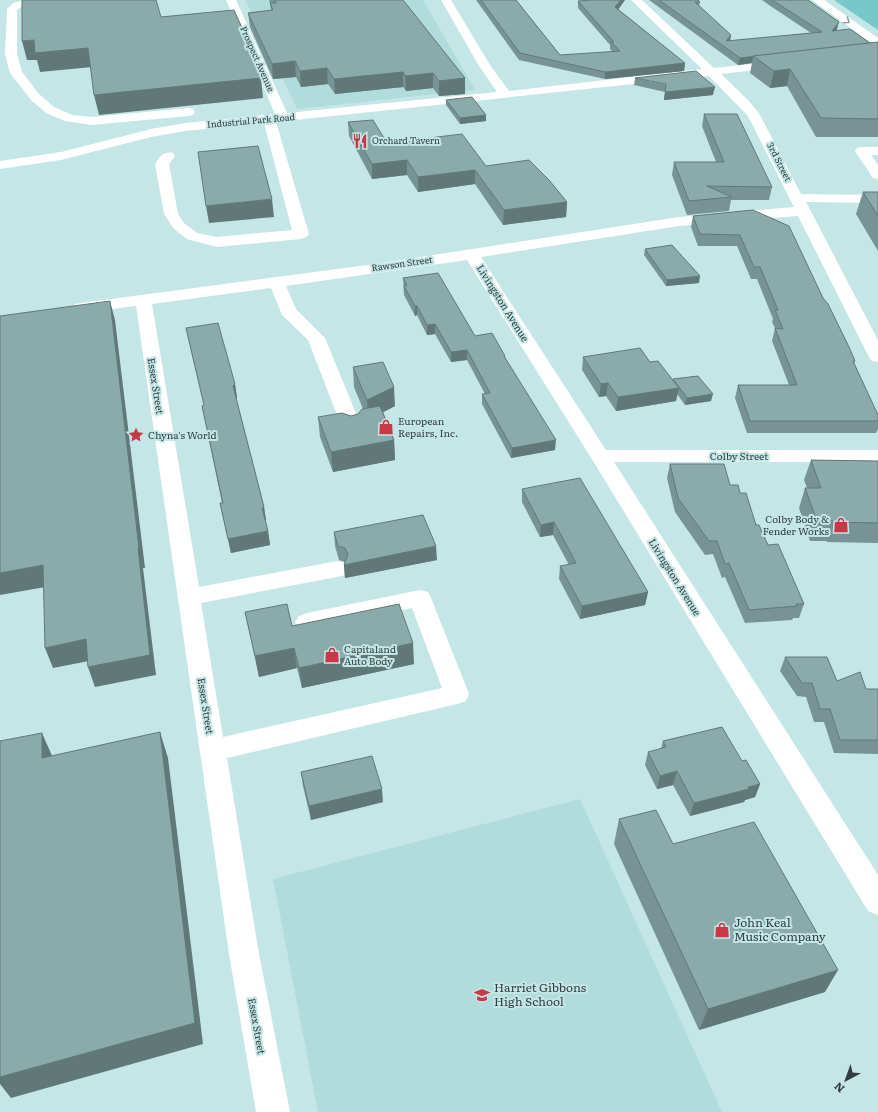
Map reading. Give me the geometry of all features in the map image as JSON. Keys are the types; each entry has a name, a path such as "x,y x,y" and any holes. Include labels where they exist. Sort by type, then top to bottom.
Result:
{"street":[{"path":"34,0 17,5 12,9 11,54 16,73 35,97 50,110 69,118 92,121 198,112"},
{"name":"Prospect Avenue","path":"231,0 283,118"},
{"path":"446,0 485,66 504,94"},
{"name":"3rd Street","path":"636,0 746,105 754,115 878,357"},
{"path":"817,0 878,43"},
{"path":"519,81 531,84 569,88 790,63"},
{"path":"485,66 505,76"},
{"name":"Industrial Park Road","path":"0,165 61,156 175,128 569,88"},
{"path":"261,105 277,103"},
{"path":"168,156 162,164 171,214 179,226 192,236 217,242 301,234 269,119"},
{"path":"878,151 862,151 878,175"},
{"name":"Rawson Street","path":"68,310 471,254 673,222 756,213 800,204 878,198"},
{"name":"Livingston Avenue","path":"471,254 600,456 878,901"},
{"path":"276,281 288,311 316,338 352,428"},
{"name":"Essex Street","path":"143,300 244,954 273,1112"},
{"path":"857,316 878,316"},
{"name":"Colby Street","path":"600,456 878,456"},
{"path":"189,597 337,569"},
{"path":"213,750 457,694 420,598 307,622"}],"shaded area":[{"path":"245,0 423,0 475,90 297,109"},
{"path":"834,0 878,0 878,30"},
{"name":"Harriet Gibbons High School","path":"580,799 722,1112 318,1112 273,879"}],"building":[{"path":"22,0 156,0 161,17 234,10 257,61 254,62 261,78 94,95 88,48 35,53 34,40 22,41"},
{"path":"275,0 403,0 465,78 439,81 433,73 405,76 403,72 334,79 327,68 300,71 295,61 272,64 248,13 273,10 270,3 276,3"},
{"path":"481,0 516,0 560,55 620,51 578,1 621,0 615,7 685,63 605,72 520,53"},
{"path":"659,0 698,0 700,2 695,2 731,35 726,41 822,32 772,0 808,0 839,22 832,31 850,29 870,43 740,58"},
{"path":"878,42 878,119 821,118 790,69 774,71 753,56"},
{"path":"696,71 715,87 665,92 666,84 635,78"},
{"path":"472,97 486,115 460,118 446,100"},
{"path":"704,114 737,114 772,187 707,186 732,197 689,201 674,162 724,162"},
{"path":"373,120 387,143 462,134 486,166 529,160 549,180 567,202 504,210 475,170 418,177 407,160 372,164 348,122"},
{"path":"258,146 272,199 206,206 198,152"},
{"path":"863,192 878,192 878,216"},
{"path":"753,210 789,226 823,298 828,304 849,347 855,361 853,361 878,415 878,421 750,421 738,385 797,385 775,328 783,329 775,310 778,310 760,267 754,267 740,235 700,234 693,216"},
{"path":"672,245 700,276 667,280 645,249"},
{"path":"438,273 475,336 492,333 504,356 556,440 512,448 482,394 490,393 467,350 451,352 435,324 427,325 404,286 407,285 403,278"},
{"path":"110,301 150,655 88,667 86,639 45,648 43,565 0,573 0,316"},
{"path":"218,323 235,384 233,386 264,507 262,508 268,531 228,539 220,503 223,503 202,406 204,405 186,328"},
{"path":"640,348 650,362 658,361 679,388 618,397 608,383 601,384 583,357"},
{"path":"383,362 394,387 367,400 353,367"},
{"path":"698,376 713,394 687,398 673,379"},
{"path":"380,406 394,440 331,452 318,417 342,413 351,416 358,414 362,409"},
{"name":"Colby Body & Fender Works","path":"811,460 878,461 878,523 817,521 805,488 821,488"},
{"path":"670,464 724,464 730,485 738,485 740,493 746,493 756,525 759,525 768,545 778,544 804,604 796,604 797,606 749,610 729,563 725,564 717,541 709,541 678,498"},
{"path":"580,478 648,592 582,606 560,566 576,563 554,522 541,525 522,489"},
{"path":"423,515 436,546 344,565 348,554 345,548 338,546 334,532"},
{"path":"287,604 292,626 399,604 413,643 299,668 294,648 255,656 245,612"},
{"path":"785,657 827,657 837,681 860,672 866,689 878,689 878,740 840,740 830,709 820,709 812,683 802,683"},
{"path":"722,727 742,761 746,760 760,784 748,787 749,789 694,803 677,771 660,776 648,752 666,747 663,741"},
{"path":"160,732 195,1023 0,1077 0,741 42,733 42,758"},
{"path":"372,756 382,789 309,806 301,772"},
{"name":"John Keal Music Company","path":"656,810 673,844 754,822 838,970 708,1009 619,819"}],"place":[{"name":"Orchard Tavern","path":"360,141"},
{"name":"European Repairs, Inc.","path":"386,427"},
{"name":"Chyna's World","path":"136,435"},
{"name":"Colby Body & Fender Works","path":"841,525"},
{"name":"Capitaland Auto Body","path":"332,655"},
{"name":"John Keal Music Company","path":"722,930"},
{"name":"Harriet Gibbons High School","path":"482,995"}]}
